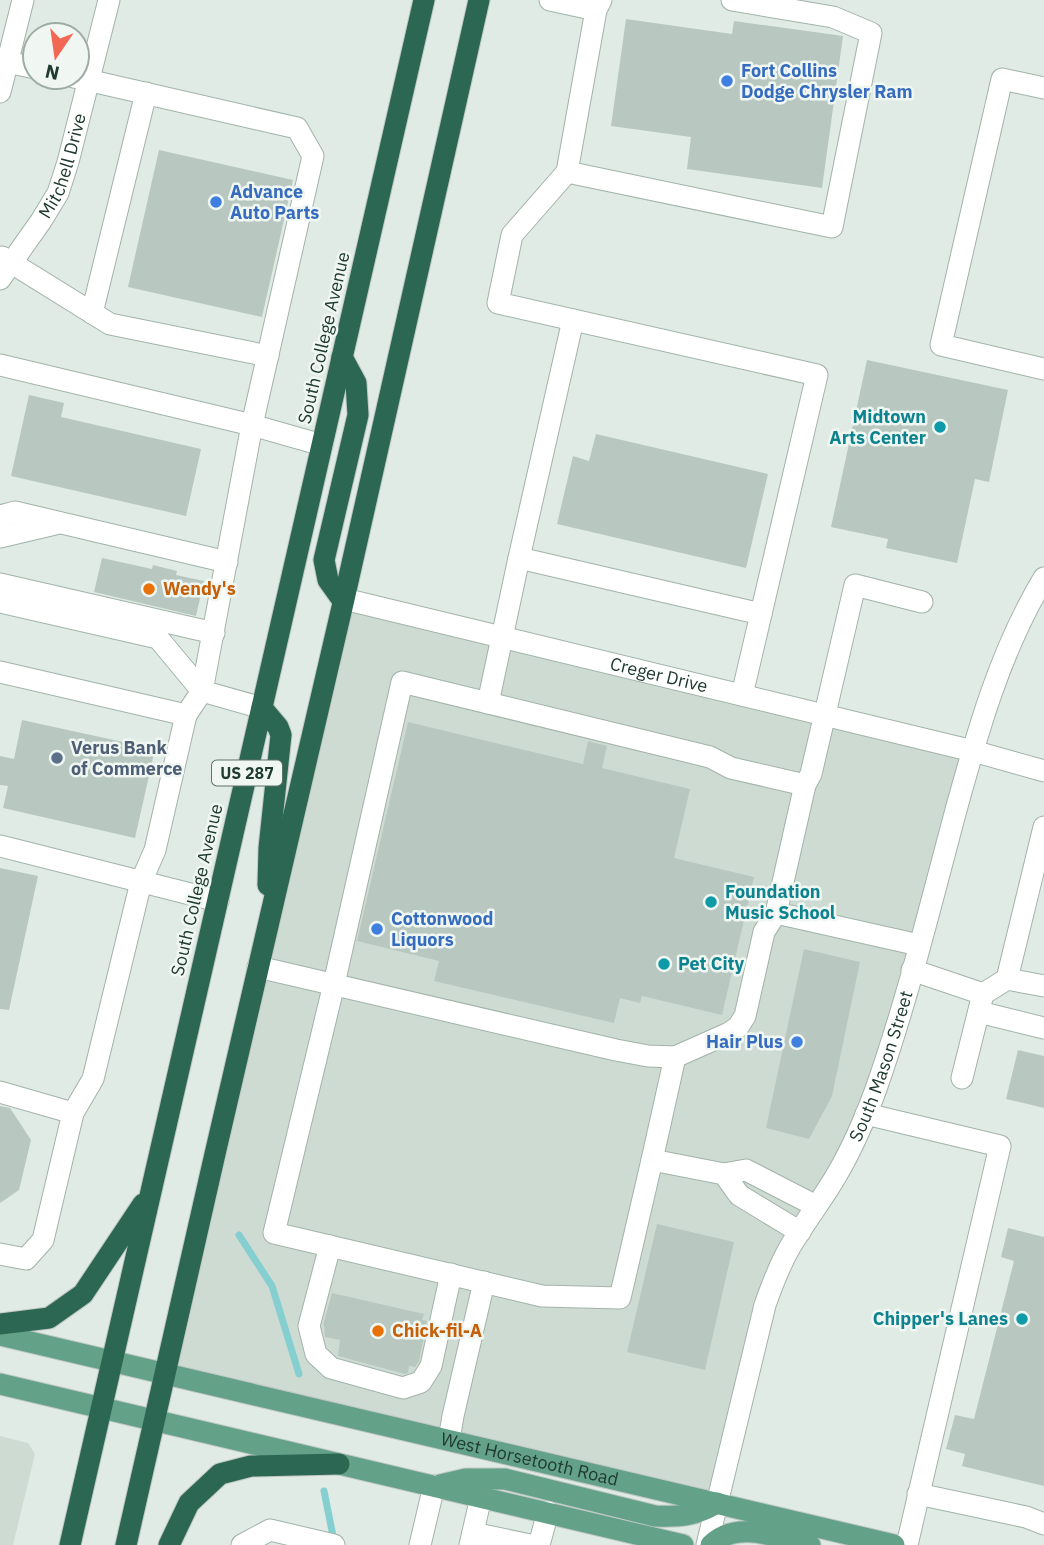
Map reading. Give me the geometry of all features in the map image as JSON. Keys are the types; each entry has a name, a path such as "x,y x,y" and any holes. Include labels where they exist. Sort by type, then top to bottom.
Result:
{"highway":[{"name":"South College Avenue","path":"70,1545 424,0"},
{"name":"US 287","path":"126,1545 479,0"},
{"path":"342,357 356,383 358,415 324,560 328,580 344,600"},
{"path":"262,708 278,727 281,735 269,848 268,880 272,908"},
{"path":"0,1324 49,1318 83,1294 150,1193"},
{"path":"169,1545 189,1503 219,1474 251,1465 339,1464"}],"main road":[{"name":"West Horsetooth Road","path":"0,1335 894,1545"},
{"path":"0,1384 683,1545"},
{"path":"434,1486 466,1479 505,1479 654,1516 670,1517 693,1514 717,1503"},
{"path":"709,1545 728,1533 747,1530 810,1545"}],"street":[{"path":"0,92 23,0"},
{"name":"Mitchell Drive","path":"91,53 109,0"},
{"path":"550,0 599,5 568,172 512,235 498,303 817,375 742,695"},
{"path":"568,172 832,226 871,33 833,17 732,0"},
{"path":"7,62 21,65"},
{"path":"1044,88 1002,79 941,345 1044,369"},
{"path":"0,1254 26,1259 43,1240 73,1113 93,1079 141,882 155,850 186,715 202,691 253,425 313,156 297,128 91,81"},
{"name":"Mitchell Drive","path":"4,266 41,221 58,193 68,162 80,91"},
{"path":"92,313 146,93"},
{"path":"4,266 110,324 268,356"},
{"path":"488,702 573,320"},
{"path":"0,365 253,425 322,445"},
{"path":"0,516 15,512 227,562"},
{"path":"0,537 60,522"},
{"path":"519,558 761,614"},
{"name":"South Mason Street","path":"709,1545 765,1305 791,1245 836,1177 858,1135 887,1055 973,751 1004,656 1028,603 1044,578"},
{"path":"0,584 214,633"},
{"path":"258,967 648,1056 675,1057 729,1033 738,1027 745,1016 764,932 776,913 855,585 922,601"},
{"name":"Creger Drive","path":"344,600 973,751 1044,771"},
{"path":"0,603 158,638 202,691 262,708"},
{"path":"0,672 186,715"},
{"path":"675,1057 620,1298 542,1296 274,1233 334,984 402,682 710,757 731,768 805,785"},
{"path":"962,1078 981,1003 1007,979 1044,827"},
{"path":"0,846 218,901"},
{"path":"776,913 919,945"},
{"path":"912,970 981,1003 1044,1028"},
{"path":"1007,979 1044,986"},
{"path":"0,1092 73,1113"},
{"path":"866,1114 1000,1146 907,1545"},
{"path":"652,1160 724,1174 746,1170 816,1206"},
{"path":"724,1174 739,1195 800,1232"},
{"path":"330,1246 309,1326 316,1354 331,1368 403,1388 421,1382 431,1366 451,1274"},
{"path":"449,1440 484,1282"},
{"path":"420,1545 434,1486"},
{"path":"918,1494 1026,1517 1044,1524"},
{"path":"481,1497 471,1539 530,1545"},
{"path":"539,1545 548,1512"},
{"path":"242,1545 270,1530 325,1543"}],"shaded area":[{"path":"344,599 969,749 875,1091 791,1245 717,1503 166,1374"},
{"path":"0,1436 28,1443 35,1454 13,1545 0,1545"}],"building":[{"name":"Fort Collins Dodge Chrysler Ram","path":"626,19 732,34 734,21 843,36 822,188 687,169 691,137 611,126"},
{"path":"159,150 293,180 262,317 128,287"},
{"path":"867,360 1008,390 989,482 975,479 957,563 886,548 888,539 831,527"},
{"path":"29,395 64,403 61,417 201,449 186,516 11,476"},
{"path":"596,434 768,474 746,568 557,524 573,456 589,461"},
{"name":"Wendy's","path":"102,558 152,569 153,565 177,571 176,575 204,581 196,616 94,592"},
{"path":"22,720 155,749 135,838 3,808 8,786 0,785 0,756 14,759"},
{"path":"408,722 583,764 588,741 607,746 602,768 690,789 674,858 754,877 722,1015 642,996 640,1003 620,998 614,1023 434,981 439,961 357,941"},
{"path":"0,868 38,876 9,1010 0,1009"},
{"path":"804,949 860,962 832,1096 809,1139 766,1128"},
{"path":"1018,1050 1044,1056 1044,1108 1006,1099"},
{"path":"0,1106 10,1108 31,1140 19,1190 0,1203"},
{"path":"657,1224 734,1242 705,1370 627,1352"},
{"name":"Chipper's Lanes","path":"1008,1228 1044,1237 1044,1486 962,1466 965,1454 946,1449 955,1415 974,1419 1014,1261 1001,1257"},
{"name":"Chick-fil-A","path":"332,1293 424,1314 422,1320 427,1321 419,1361 415,1367 409,1366 408,1373 405,1374 338,1356 340,1340 325,1337 323,1325"}],"waterway":[{"path":"239,1235 272,1286 299,1374"},
{"path":"324,1491 334,1541"}],"place":[{"name":"Fort Collins Dodge Chrysler Ram","path":"727,81"},
{"name":"Advance Auto Parts","path":"216,202"},
{"name":"Midtown Arts Center","path":"940,427"},
{"name":"Wendy's","path":"149,589"},
{"name":"Verus Bank of Commerce","path":"57,758"},
{"name":"Foundation Music School","path":"711,902"},
{"name":"Cottonwood Liquors","path":"377,929"},
{"name":"Pet City","path":"664,964"},
{"name":"Hair Plus","path":"797,1042"},
{"name":"Chipper's Lanes","path":"1022,1319"},
{"name":"Chick-fil-A","path":"378,1331"}]}
